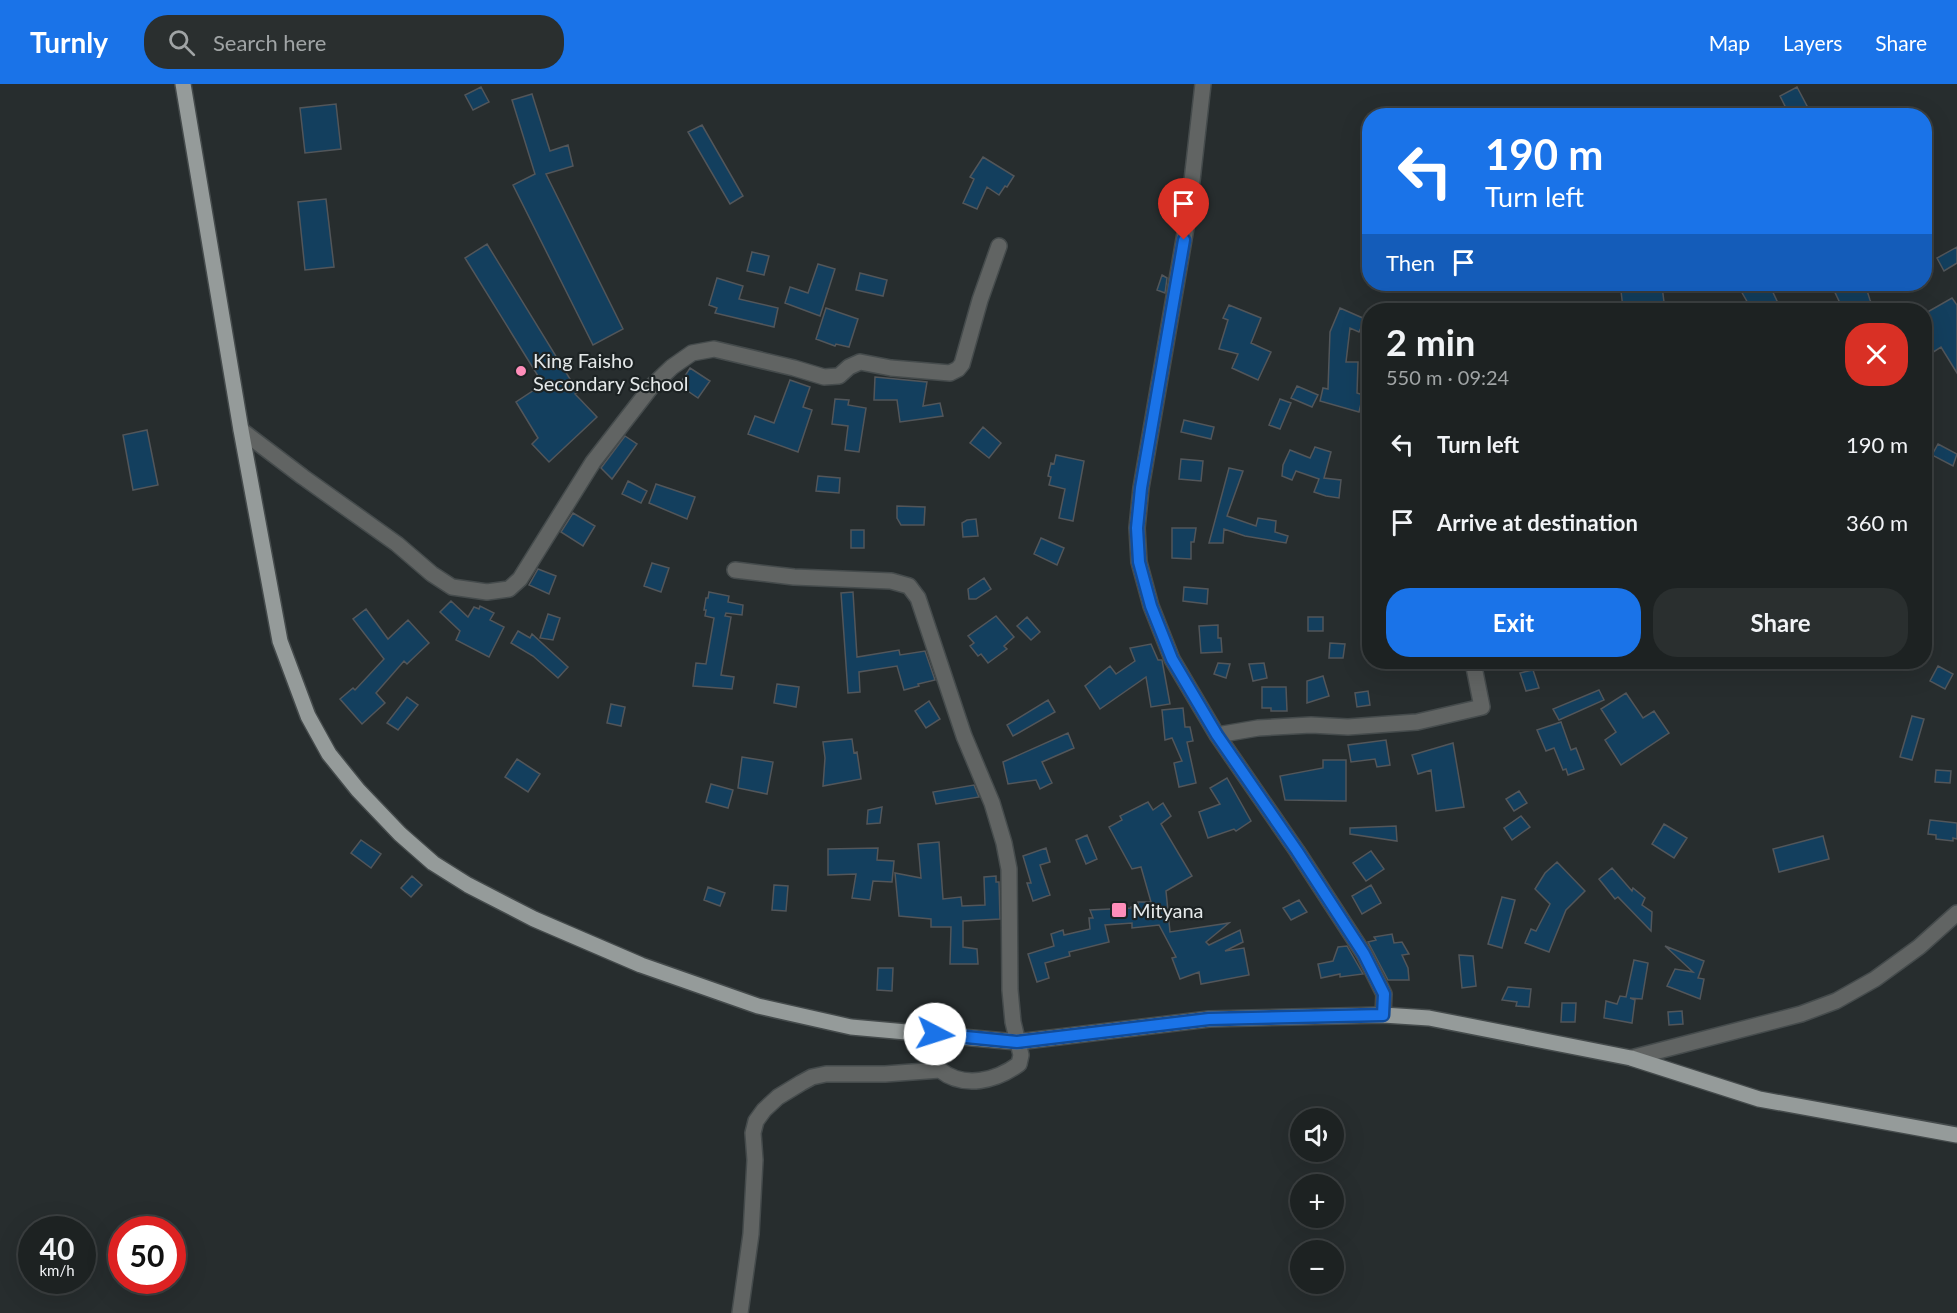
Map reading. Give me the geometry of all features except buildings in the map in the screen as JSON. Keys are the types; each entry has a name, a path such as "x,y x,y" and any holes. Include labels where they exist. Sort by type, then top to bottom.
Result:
{"main road":[{"path":"183,84 280,641 308,716 329,754 358,790 400,834 433,863 468,885 534,919 641,965 758,1006 851,1027 1017,1042 1209,1019 1383,1015 1429,1018 1631,1058 1759,1099 1957,1135"}],"street":[{"path":"1203,84 1188,216 1141,488 1137,528 1139,562 1151,606 1172,659 1217,735 1364,954 1384,994 1383,1015"},
{"path":"242,430 452,587 487,592 509,590 520,579 593,462 652,386 672,367 692,353 714,350 824,377 839,376 849,367 860,362 891,368 950,373 962,364 980,300 999,246"},
{"path":"735,570 794,577 891,581 909,586 918,598 964,736 992,803 1004,843 1009,869 1011,990 1017,1042 1021,1055 1019,1064 989,1080 951,1078 940,1070 885,1074 826,1074 812,1077 778,1097 756,1121 753,1133 755,1160 751,1234 740,1313"},
{"path":"1217,735 1258,728 1311,725 1348,727 1418,722 1482,707 1474,669"},
{"path":"1631,1058 1801,1014 1836,1000 1875,979 1919,947 1957,913"}],"place":[{"name":"King Faisho Secondary School","path":"521,371"},
{"name":"Mityana","path":"1119,910"}],"route":[{"path":"935,1034 1017,1042 1209,1019 1383,1015 1384,994 1364,954 1217,735 1172,659 1151,606 1139,562 1137,528 1141,488 1184,240"}]}
